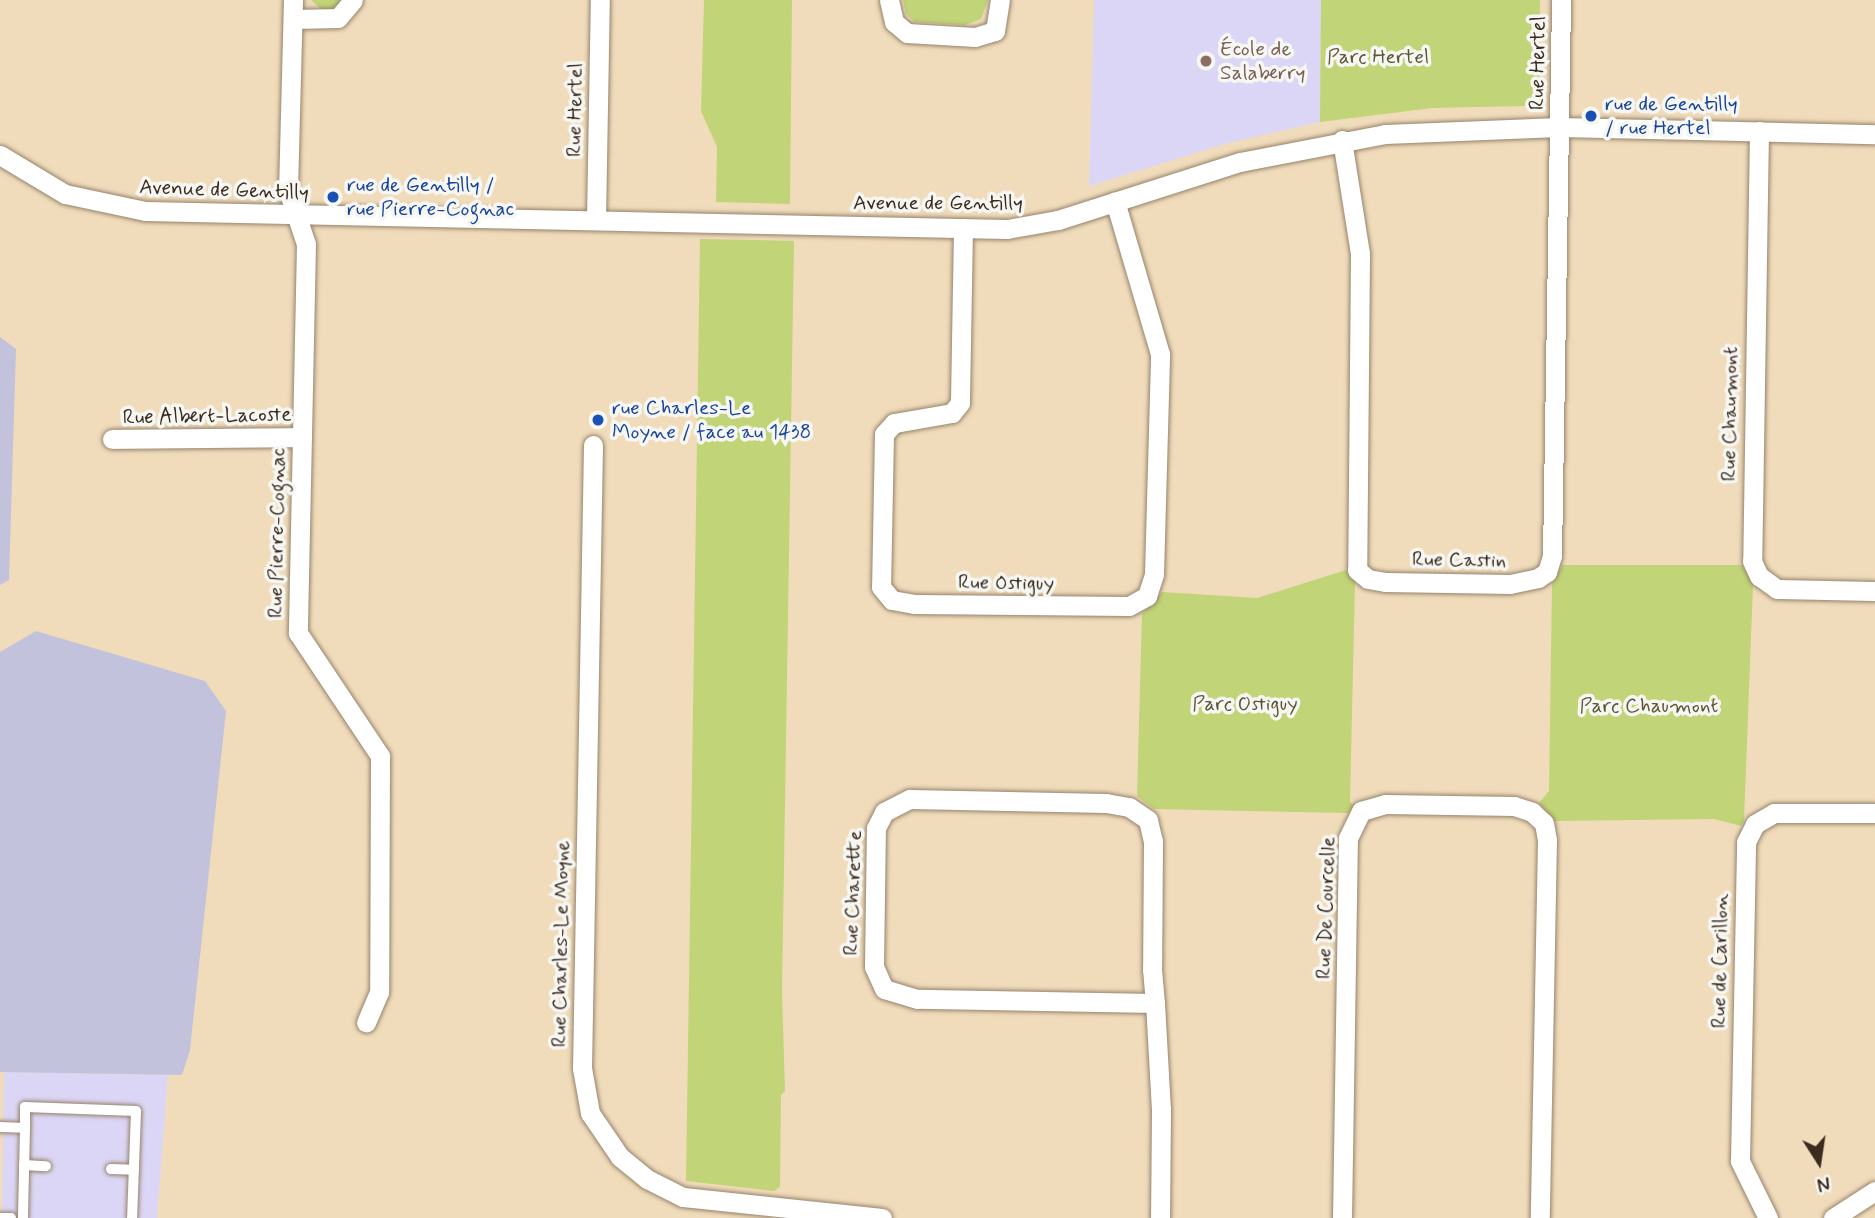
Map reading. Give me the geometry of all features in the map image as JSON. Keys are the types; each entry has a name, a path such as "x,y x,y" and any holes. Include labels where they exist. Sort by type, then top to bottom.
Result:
{"street":[{"name":"Rue Pierre-Cognac","path":"353,0 345,14 329,20 293,10 288,190 306,244 299,633 380,756 379,992 366,1022"},
{"name":"Rue Hertel","path":"596,220 600,0"},
{"path":"889,0 894,22 907,33 975,37 995,31 1000,0"},
{"name":"Rue Hertel","path":"1559,127 1561,0"},
{"name":"Avenue de Gentilly","path":"0,155 54,189 99,204 166,213 963,228 1038,225 1209,170 1342,140 1427,130 1559,127 1875,134"},
{"name":"Rue Castin","path":"1342,140 1360,254 1357,570 1368,579 1385,582 1518,583 1543,575 1552,562 1559,127"},
{"name":"Rue Chaumont","path":"1759,131 1752,561 1759,576 1777,589 1875,591"},
{"name":"Rue Ostiguy","path":"963,228 960,402 952,413 894,423 884,434 881,587 892,600 914,604 1129,606 1147,596 1154,574 1160,354 1115,201"},
{"name":"Rue Albert-Lacoste","path":"112,439 302,437"},
{"name":"Rue Charles-Le Moyne","path":"593,445 582,1068 590,1113 620,1157 647,1180 683,1197 882,1218"},
{"name":"Rue Charette","path":"1154,1003 917,999 884,989 874,967 876,828 884,812 909,799 1107,803 1142,814 1153,841 1154,1003 1161,1109 1160,1218"},
{"name":"Rue De Courcelle","path":"1342,1218 1349,838 1361,811 1385,804 1514,806 1532,811 1544,823 1547,840 1539,1218"},
{"name":"Rue de Carillon","path":"1768,1218 1740,1161 1746,842 1755,824 1774,813 1875,813"},
{"path":"1833,1218 1875,1191"}],"lane":[{"path":"23,1218 25,1107 136,1111 132,1218"},
{"path":"0,1127 25,1128"},
{"path":"24,1165 46,1166"},
{"path":"111,1169 134,1170"},
{"path":"0,1218 11,1218"}],"shaded area":[{"name":"École de Salaberry","path":"1094,0 1321,0 1320,122 1228,143 1089,186"},
{"path":"0,337 16,349 9,580 0,585"},
{"path":"36,631 205,681 226,711 190,1050 182,1075 0,1072 0,652"},
{"path":"4,1072 168,1075 157,1218 2,1218"}],"green space":[{"path":"311,0 344,0 336,9 322,10"},
{"path":"704,0 792,0 790,204 716,202 717,147 701,111"},
{"path":"903,0 988,0 981,19 965,25 915,22 906,14"},
{"name":"Parc Hertel","path":"1321,0 1540,0 1539,97 1529,106 1432,108 1320,122"},
{"path":"700,239 794,241 782,991 785,1091 781,1095 780,1187 774,1191 686,1181"},
{"name":"Parc Chaumont","path":"1562,565 1742,565 1753,584 1744,821 1741,826 1714,819 1554,821 1539,803 1549,791 1552,584"},
{"name":"Parc Ostiguy","path":"1346,570 1355,582 1350,802 1355,805 1348,813 1154,809 1137,796 1142,614 1162,592 1257,598"}],"place":[{"name":"École de Salaberry","path":"1206,61"},
{"name":"rue de Gentilly / rue Hertel","path":"1591,116"},
{"name":"rue de Gentilly / rue Pierre-Cognac","path":"333,197"},
{"name":"rue Charles-Le Moyne / face au 1438","path":"598,420"}]}
